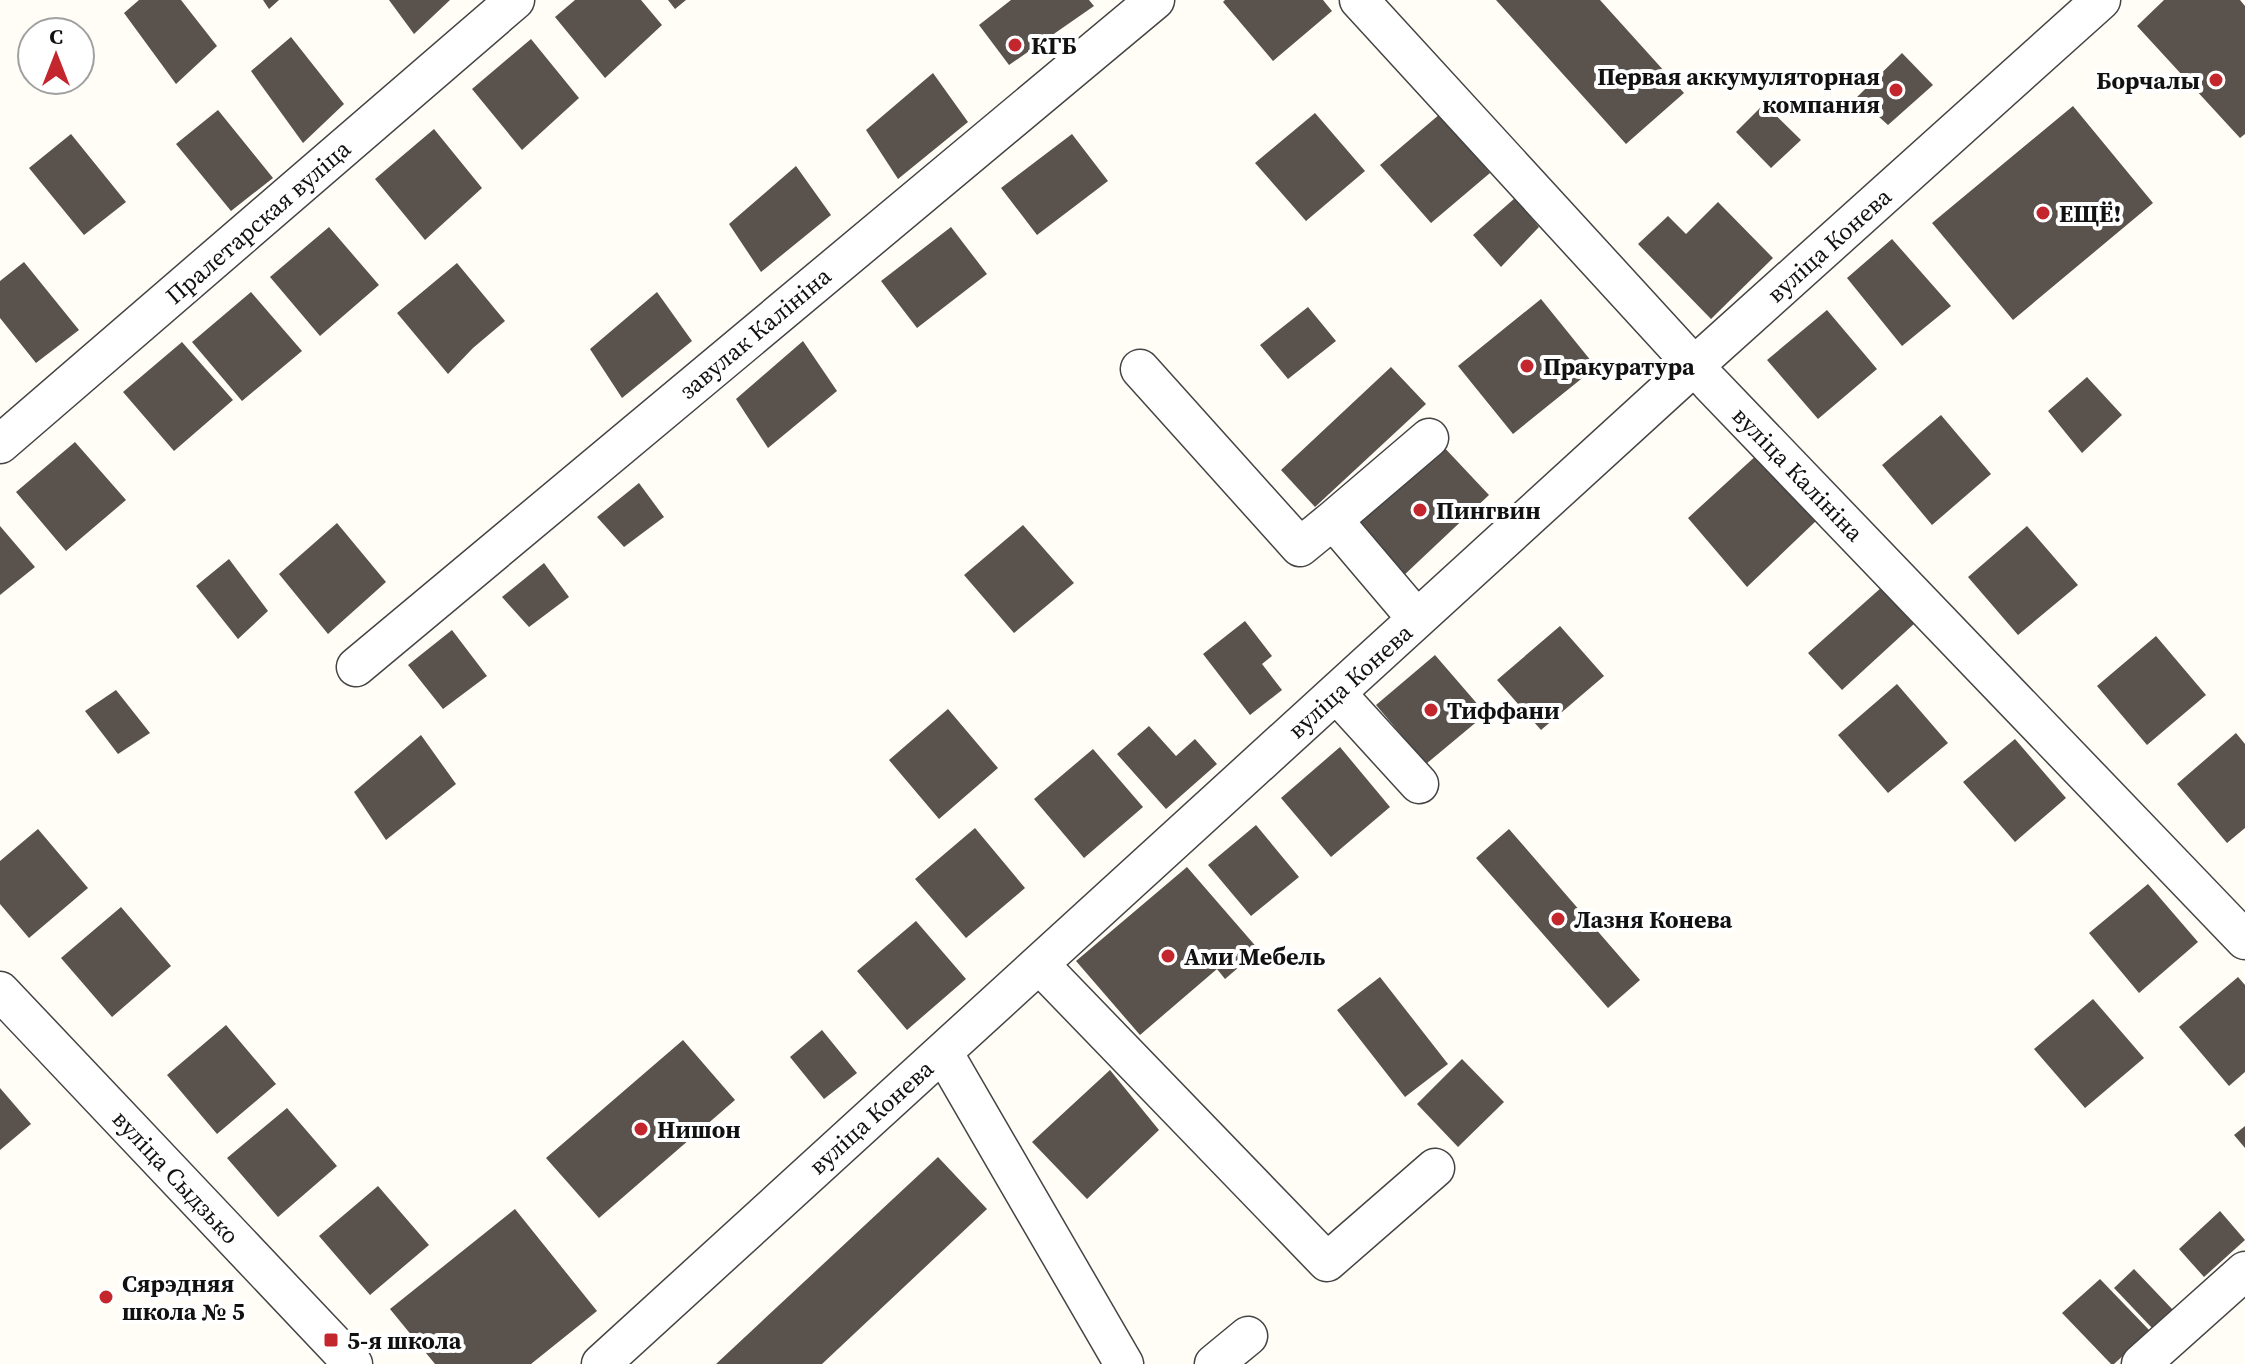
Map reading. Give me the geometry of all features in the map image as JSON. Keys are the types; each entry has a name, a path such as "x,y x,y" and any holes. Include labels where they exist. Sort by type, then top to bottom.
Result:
{"street":[{"name":"Пралетарская вуліца","path":"0,444 515,0"},
{"name":"завулак Калініна","path":"356,667 1155,0"},
{"name":"вуліца Калініна","path":"1359,0 1694,366 2245,940"},
{"name":"вуліца Конева","path":"601,1364 1694,366 2101,0"},
{"path":"1140,369 1300,547 1429,438"},
{"path":"1333,520 1417,619"},
{"path":"1336,693 1419,784"},
{"path":"1039,964 1327,1262 1435,1168"},
{"name":"вуліца Сыдзько","path":"0,991 353,1364"},
{"path":"943,1052 1124,1364"},
{"path":"2141,1364 2245,1271"},
{"path":"1214,1364 1248,1336"}],"building":[{"path":"139,0 181,0 217,46 176,84 124,13"},
{"path":"263,0 279,0 269,9"},
{"path":"389,0 450,0 414,34"},
{"path":"575,0 641,0 662,25 605,78 555,17"},
{"path":"668,0 686,0 675,9"},
{"name":"КГБ","path":"1011,0 1089,0 1094,6 1009,65 979,25"},
{"path":"1323,0 1332,11 1273,61 1223,2"},
{"path":"1496,0 1600,0 1684,93 1626,144"},
{"name":"Борчалы","path":"2164,0 2240,0 2245,6 2245,134 2240,138 2137,26"},
{"path":"291,37 344,104 303,143 251,71"},
{"path":"531,39 579,98 522,150 472,89"},
{"path":"1902,53 1933,85 1888,125 1857,97"},
{"path":"933,73 968,122 898,179 866,130"},
{"path":"1764,104 1801,140 1771,168 1736,132"},
{"name":"ЕЩЁ!","path":"2073,106 2153,203 2013,320 1932,223"},
{"path":"218,110 273,178 231,211 176,144"},
{"path":"1315,113 1365,171 1306,221 1255,163"},
{"path":"1440,114 1490,173 1431,223 1380,165"},
{"path":"434,129 482,188 425,240 375,179"},
{"path":"71,134 126,202 84,235 29,168"},
{"path":"1072,134 1108,181 1037,235 1001,188"},
{"path":"796,166 831,215 761,272 729,224"},
{"path":"1515,198 1539,227 1501,267 1473,235"},
{"path":"1718,202 1773,258 1711,319 1638,244 1668,216 1686,234"},
{"path":"329,227 379,285 320,336 270,277"},
{"path":"951,227 987,274 917,328 881,281"},
{"path":"1892,239 1951,306 1902,346 1847,278"},
{"path":"24,262 79,330 36,363 0,318 0,281"},
{"path":"457,263 505,321 448,374 397,313"},
{"path":"251,292 302,351 242,401 192,342"},
{"path":"657,292 692,341 622,398 590,349"},
{"name":"Пракуратура","path":"1541,299 1596,367 1513,434 1458,366"},
{"path":"1308,307 1336,341 1288,379 1260,345"},
{"path":"1827,310 1877,369 1818,419 1767,360"},
{"path":"803,341 837,391 768,448 736,399"},
{"path":"182,342 233,400 174,451 123,392"},
{"path":"1391,367 1426,404 1315,507 1281,470"},
{"path":"2087,377 2122,415 2082,453 2048,411"},
{"path":"1941,415 1991,474 1932,525 1882,465"},
{"path":"75,442 126,500 66,551 16,492"},
{"name":"Пингвин","path":"1440,443 1489,495 1401,578 1352,525"},
{"path":"1759,453 1817,520 1747,587 1688,518"},
{"path":"639,483 664,517 624,547 597,517"},
{"path":"337,523 386,582 328,634 279,574"},
{"path":"1023,525 1074,583 1014,633 964,575"},
{"path":"0,526 35,567 0,595"},
{"path":"2027,526 2078,585 2018,635 1968,577"},
{"path":"229,559 268,611 238,639 196,586"},
{"path":"544,563 569,597 529,627 502,597"},
{"path":"1882,587 1915,623 1842,690 1808,653"},
{"path":"1245,621 1272,656 1262,664 1282,690 1250,715 1203,654"},
{"path":"1560,626 1604,676 1541,730 1497,680"},
{"path":"452,630 487,676 443,709 408,665"},
{"path":"2156,636 2206,695 2147,745 2097,686"},
{"name":"Тиффани","path":"1435,655 1486,714 1426,764 1376,705"},
{"path":"1897,684 1948,743 1888,793 1838,735"},
{"path":"116,690 150,733 118,754 85,711"},
{"path":"948,709 998,768 939,819 889,760"},
{"path":"1149,726 1176,756 1195,739 1217,764 1166,809 1117,754"},
{"path":"2236,733 2245,744 2245,828 2227,843 2177,784"},
{"path":"421,735 456,784 386,840 354,792"},
{"path":"2015,739 2066,798 2015,842 1963,782"},
{"path":"1340,747 1390,807 1331,857 1281,798"},
{"path":"1093,749 1143,807 1084,858 1034,799"},
{"path":"1256,825 1299,877 1251,916 1208,865"},
{"path":"975,828 1025,888 966,938 915,879"},
{"path":"38,829 88,888 29,938 0,904 0,861"},
{"name":"Лазня Конева","path":"1509,829 1640,980 1608,1008 1476,858"},
{"name":"Ами Мебель","path":"1187,867 1259,950 1225,979 1217,969 1140,1035 1076,961"},
{"path":"2148,884 2198,942 2139,993 2089,933"},
{"path":"121,907 171,966 112,1017 61,958"},
{"path":"916,921 966,979 907,1030 857,971"},
{"path":"1380,977 1448,1064 1405,1097 1337,1010"},
{"path":"2238,977 2245,985 2245,1072 2229,1086 2179,1027"},
{"path":"2093,999 2144,1058 2085,1108 2034,1049"},
{"path":"226,1025 276,1084 217,1134 167,1075"},
{"path":"822,1030 857,1073 824,1099 790,1057"},
{"name":"Нишон","path":"683,1040 735,1100 599,1218 546,1158"},
{"path":"1462,1059 1504,1102 1458,1147 1417,1104"},
{"path":"1110,1070 1159,1130 1087,1199 1032,1142"},
{"path":"0,1088 31,1124 0,1150"},
{"path":"287,1108 337,1166 278,1217 227,1158"},
{"path":"2245,1126 2245,1148 2234,1135"},
{"path":"938,1157 987,1209 822,1364 716,1364"},
{"path":"378,1186 429,1245 370,1295 319,1236"},
{"path":"515,1209 597,1311 531,1364 435,1364 390,1309"},
{"path":"2220,1211 2245,1240 2204,1277 2179,1249"},
{"path":"2134,1269 2173,1310 2153,1329 2114,1288"},
{"path":"2100,1279 2150,1331 2114,1364 2062,1313"}],"place":[{"name":"КГБ","path":"1015,45"},
{"name":"Борчалы","path":"2216,80"},
{"name":"Первая аккумуляторная компания","path":"1896,90"},
{"name":"ЕЩЁ!","path":"2043,213"},
{"name":"Пракуратура","path":"1527,366"},
{"name":"Пингвин","path":"1420,510"},
{"name":"Тиффани","path":"1431,710"},
{"name":"Лазня Конева","path":"1558,919"},
{"name":"Ами Мебель","path":"1168,956"},
{"name":"Нишон","path":"641,1129"},
{"name":"Сярэдняя школа № 5","path":"106,1297"},
{"name":"5-я школа","path":"331,1340"}]}
